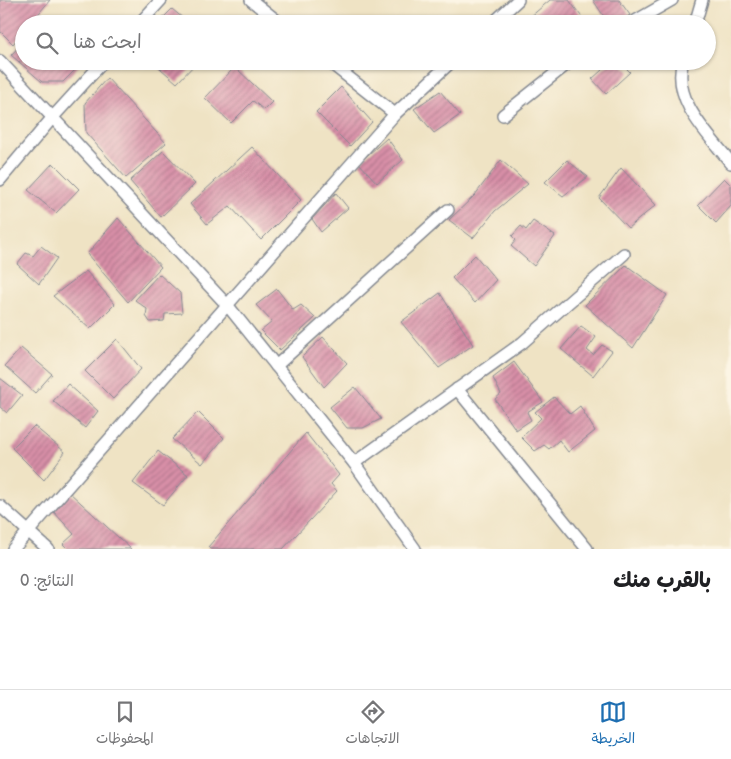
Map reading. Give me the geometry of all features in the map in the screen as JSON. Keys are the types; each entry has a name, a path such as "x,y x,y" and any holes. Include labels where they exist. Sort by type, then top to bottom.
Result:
{"street":[{"path":"147,15 161,0"},
{"path":"251,0 270,15"},
{"path":"502,15 518,0"},
{"path":"646,15 672,0"},
{"path":"698,15 702,0"},
{"path":"0,61 228,306 354,463 415,549"},
{"path":"0,180 96,70"},
{"path":"339,70 395,114"},
{"path":"13,549 395,114 442,70"},
{"path":"503,114 559,70"},
{"path":"682,70 681,84 688,105 731,163"},
{"path":"276,366 448,210"},
{"path":"354,463 522,343 624,254"},
{"path":"457,389 587,549"},
{"path":"0,506 48,549"}],"building":[{"path":"0,0 50,0 38,15 15,15 15,42 13,44 0,31"},
{"path":"550,0 569,0 580,15 532,15"},
{"path":"593,0 619,0 630,15 603,15"},
{"path":"172,9 179,15 166,15"},
{"path":"28,70 75,70 63,82 42,82"},
{"path":"162,70 189,70 177,83"},
{"path":"232,70 238,70 272,102 264,110 253,101 231,123 205,98"},
{"path":"602,70 628,70 630,72 606,94 592,79"},
{"path":"107,78 166,143 126,178 86,133 85,103"},
{"path":"341,87 372,122 350,146 316,112"},
{"path":"440,91 460,115 434,133 414,109"},
{"path":"387,138 403,160 377,183 359,163"},
{"path":"252,147 301,200 261,240 230,206 207,224 190,204"},
{"path":"163,151 195,184 161,217 130,181"},
{"path":"501,160 528,184 495,211 473,238 449,220 475,195"},
{"path":"567,160 588,177 563,196 545,182"},
{"path":"53,163 79,189 56,213 28,190"},
{"path":"621,168 656,205 628,228 599,198"},
{"path":"724,178 731,185 731,206 716,223 698,205"},
{"path":"336,193 348,208 321,232 312,219"},
{"path":"118,218 161,267 128,302 87,254"},
{"path":"533,221 555,236 534,266 511,246 516,240 512,236 521,226 526,230"},
{"path":"41,246 57,258 39,284 17,264 26,253 33,256"},
{"path":"475,255 496,280 475,303 452,278"},
{"path":"626,265 667,295 633,348 585,305"},
{"path":"86,271 115,304 90,329 53,296"},
{"path":"159,274 180,293 182,313 165,314 164,321 150,322 146,316 147,309 135,300"},
{"path":"277,289 293,310 301,305 315,318 280,350 261,331 272,322 256,305"},
{"path":"440,293 473,345 439,368 401,322"},
{"path":"581,326 596,337 587,350 593,355 602,345 612,351 593,376 561,349"},
{"path":"323,337 347,363 324,387 302,357"},
{"path":"117,339 141,369 113,399 85,371"},
{"path":"21,348 52,374 35,393 5,366"},
{"path":"514,362 543,402 527,412 531,420 516,430 495,399 501,394 493,378"},
{"path":"0,378 22,395 7,413 0,407"},
{"path":"68,384 98,411 85,428 53,401"},
{"path":"355,387 381,419 363,428 347,428 330,407"},
{"path":"554,397 570,414 580,406 595,431 568,452 559,440 549,449 544,445 535,451 521,437 541,418 535,412"},
{"path":"198,412 224,438 202,464 172,439"},
{"path":"34,426 65,452 44,480 12,448"},
{"path":"306,433 339,475 331,484 337,491 283,549 210,549 208,547"},
{"path":"158,451 188,475 163,505 133,483"},
{"path":"69,492 131,549 68,549 63,544 74,534 53,511"}]}
